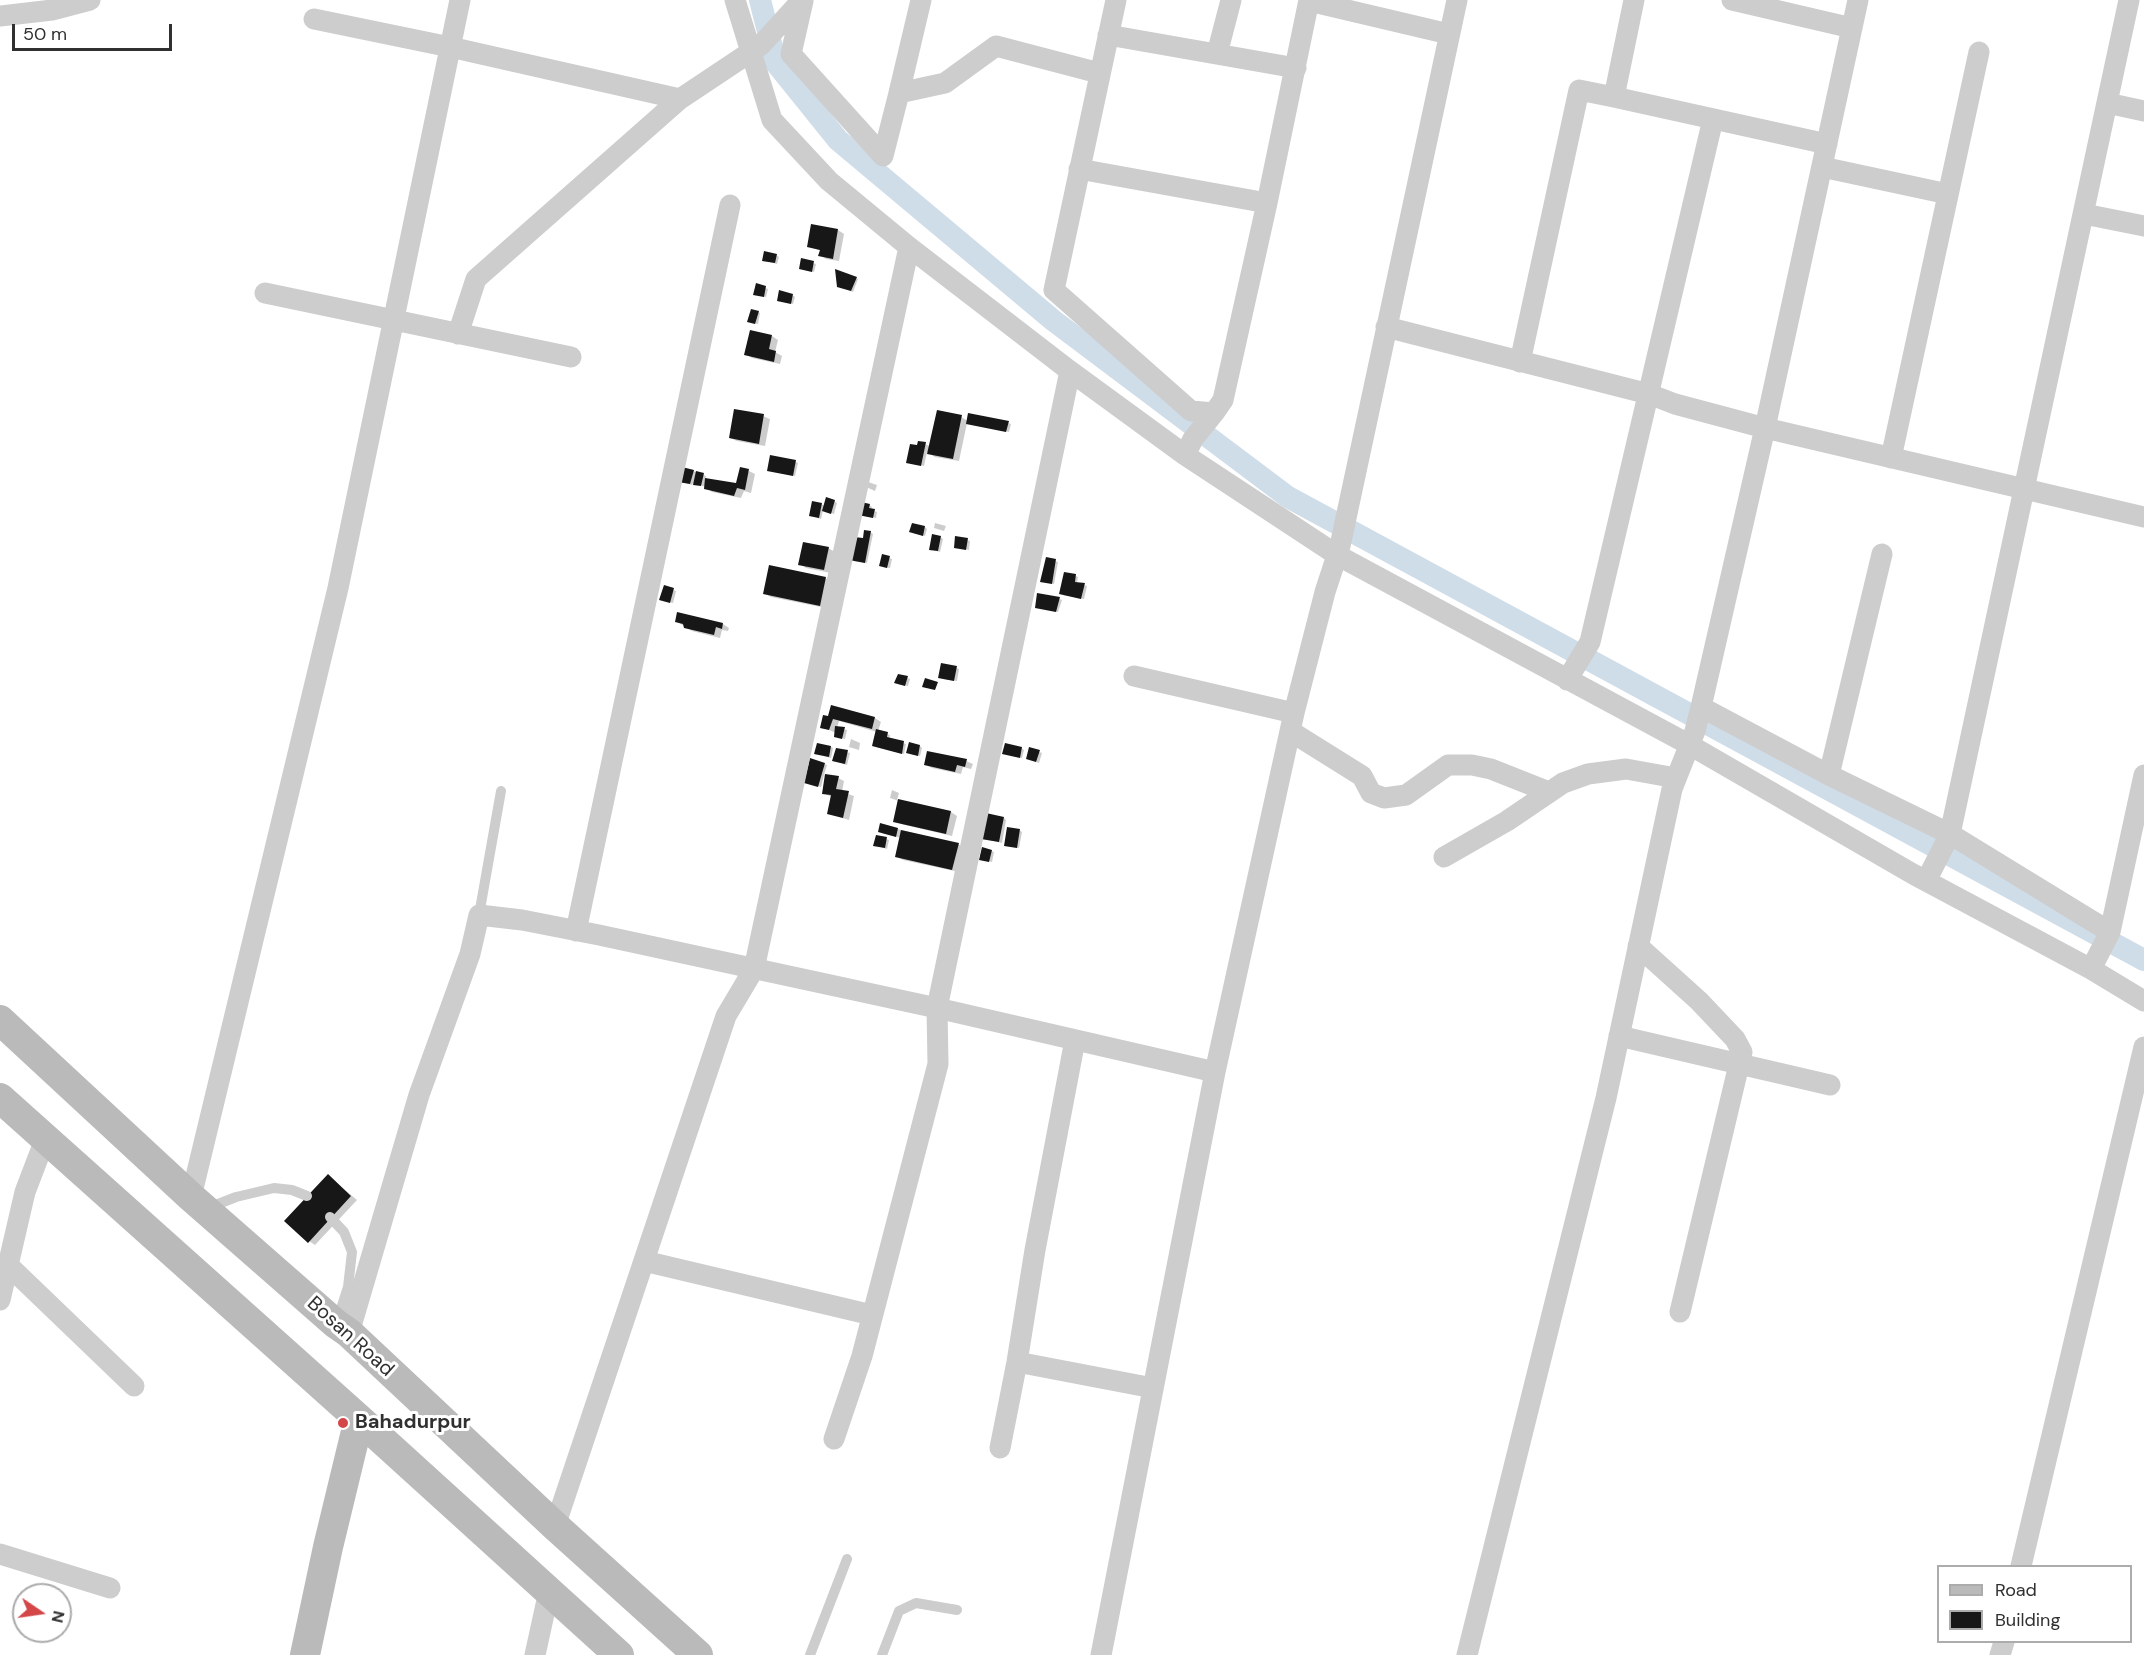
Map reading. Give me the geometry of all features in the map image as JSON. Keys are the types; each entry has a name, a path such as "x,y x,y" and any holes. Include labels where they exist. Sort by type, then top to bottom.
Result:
{"main road":[{"name":"Bosan Road","path":"0,1020 198,1203 342,1329 698,1655"},
{"path":"0,1098 619,1655"},
{"path":"305,1655 359,1419"}],"street":[{"path":"0,16 52,10 90,0"},
{"path":"198,1203 338,588 460,0"},
{"path":"735,0 756,48 772,120 829,182 1070,371 1200,433 1339,550 1568,680 1691,738 1930,874 2095,961 2144,1001"},
{"path":"458,334 476,279 680,99 756,48 802,0"},
{"path":"802,0 791,54 883,156 921,0"},
{"path":"1116,0 1054,290 1191,411 1200,433"},
{"path":"1217,54 1231,0"},
{"path":"1101,1655 1215,1072 1292,722 1325,592 1339,550 1457,0"},
{"path":"1614,98 1634,0"},
{"path":"1732,0 1852,28"},
{"path":"1467,1655 1619,1036 1672,789 1701,707 1765,428 1858,0"},
{"path":"1930,874 1950,834 2129,0"},
{"path":"1200,433 1223,400 1309,1 1449,34"},
{"path":"314,19 680,99"},
{"path":"1108,34 1296,68"},
{"path":"899,93 945,83 996,46 1099,73"},
{"path":"1891,459 1979,52"},
{"path":"1520,362 1580,90 1827,144"},
{"path":"2107,103 2144,111"},
{"path":"1568,680 1590,642 1713,119"},
{"path":"1822,167 1948,194"},
{"path":"1079,169 1267,203"},
{"path":"576,931 730,205"},
{"path":"2084,214 2144,226"},
{"path":"555,1526 726,1016 754,969 909,247"},
{"path":"265,293 571,357"},
{"path":"1386,327 1649,394 1675,404 1765,428 2144,517"},
{"path":"834,1439 862,1356 938,1064 937,1008 1070,371"},
{"path":"1829,775 1882,554"},
{"path":"1134,676 1292,722 1362,776 1371,793 1384,798 1406,795 1448,765 1472,765 1491,769 1549,792"},
{"path":"1701,707 1829,775 1950,834 2110,932"},
{"path":"1444,857 1507,821 1563,783 1588,774 1626,769 1676,778"},
{"path":"2095,961 2110,932 2144,775"},
{"path":"342,1329 419,1095 470,954 479,915 522,920 937,1008 1215,1072"},
{"path":"1638,946 1699,1001 1735,1039 1742,1052 1680,1312"},
{"path":"1619,1036 1830,1085"},
{"path":"1000,1448 1075,1040"},
{"path":"2021,1565 2144,1047"},
{"path":"0,1300 25,1192 46,1137"},
{"path":"644,1260 873,1315"},
{"path":"8,1264 134,1386"},
{"path":"1017,1362 1153,1388"},
{"path":"0,1554 110,1588"},
{"path":"535,1655 549,1591"}],"lane":[{"path":"479,915 501,791"},
{"path":"198,1203 274,1188 292,1190 307,1196"},
{"path":"330,1217 344,1232 352,1252 342,1329"},
{"path":"810,1655 847,1559"},
{"path":"882,1655 899,1611 916,1603 957,1610"}],"building":[{"path":"811,224 838,229 833,259 818,256 820,250 807,247"},
{"path":"764,251 777,254 775,263 762,261"},
{"path":"801,258 814,261 812,272 799,269"},
{"path":"835,269 857,277 851,291 837,287"},
{"path":"756,283 766,286 764,297 753,295"},
{"path":"779,290 793,294 791,304 777,301"},
{"path":"751,309 759,311 755,324 747,322"},
{"path":"750,330 772,335 769,349 776,351 774,362 744,355"},
{"path":"734,409 764,414 759,444 729,438"},
{"path":"937,410 962,415 953,459 927,454"},
{"path":"968,413 1009,421 1006,432 966,424"},
{"path":"918,441 926,442 921,466 906,463 910,444 917,445"},
{"path":"770,455 796,460 793,476 767,471"},
{"path":"682,467 694,470 690,484 678,482"},
{"path":"740,467 749,469 745,490 737,488 734,496 704,489 705,478 736,483"},
{"path":"696,471 704,473 701,486 693,485"},
{"path":"826,497 835,500 831,514 822,511"},
{"path":"812,501 822,503 819,518 809,516"},
{"path":"861,502 870,504 869,508 875,509 873,518 858,515"},
{"path":"912,523 925,526 923,536 909,532"},
{"path":"864,530 871,531 865,563 849,560 854,537 863,538"},
{"path":"932,534 941,536 938,551 929,550"},
{"path":"955,536 968,538 966,550 954,548"},
{"path":"803,542 829,547 824,570 798,565"},
{"path":"882,554 890,556 887,568 879,566"},
{"path":"1046,557 1056,559 1052,584 1040,582"},
{"path":"769,565 826,577 820,606 763,594"},
{"path":"1064,572 1076,574 1075,582 1085,583 1081,599 1059,594"},
{"path":"664,585 674,588 670,603 659,600"},
{"path":"1037,593 1060,597 1056,612 1035,608"},
{"path":"677,612 723,623 722,629 716,627 714,635 684,628 683,624 675,622"},
{"path":"941,663 957,666 954,681 938,678"},
{"path":"898,674 908,676 905,686 894,683"},
{"path":"925,678 938,682 935,690 922,687"},
{"path":"831,705 875,717 872,729 833,719 829,730 820,728 823,715 828,716"},
{"path":"835,726 845,727 842,739 834,737"},
{"path":"876,729 888,732 887,737 904,741 902,754 872,746"},
{"path":"909,742 920,745 918,756 906,753"},
{"path":"817,743 831,746 829,757 814,754"},
{"path":"1005,743 1022,747 1020,758 1002,754"},
{"path":"1029,747 1040,750 1036,762 1026,759"},
{"path":"836,748 848,750 845,764 832,761"},
{"path":"927,751 967,759 965,767 957,765 955,772 924,765"},
{"path":"810,758 825,763 818,787 804,783"},
{"path":"825,774 839,776 836,789 849,791 843,818 827,814 831,795 822,794"},
{"path":"898,799 951,811 946,834 893,822"},
{"path":"986,813 1004,817 999,842 981,839"},
{"path":"880,823 898,828 896,837 878,832"},
{"path":"1007,827 1020,829 1017,848 1004,846"},
{"path":"901,830 959,843 952,870 895,857"},
{"path":"876,835 887,837 885,848 873,846"},
{"path":"982,847 992,850 989,862 979,860"},
{"path":"328,1174 351,1196 308,1243 284,1221"}],"waterway":[{"path":"760,0 776,63 838,140 1054,321 1288,497 2144,960"}],"place":[{"name":"Bahadurpur","path":"343,1423"}]}
